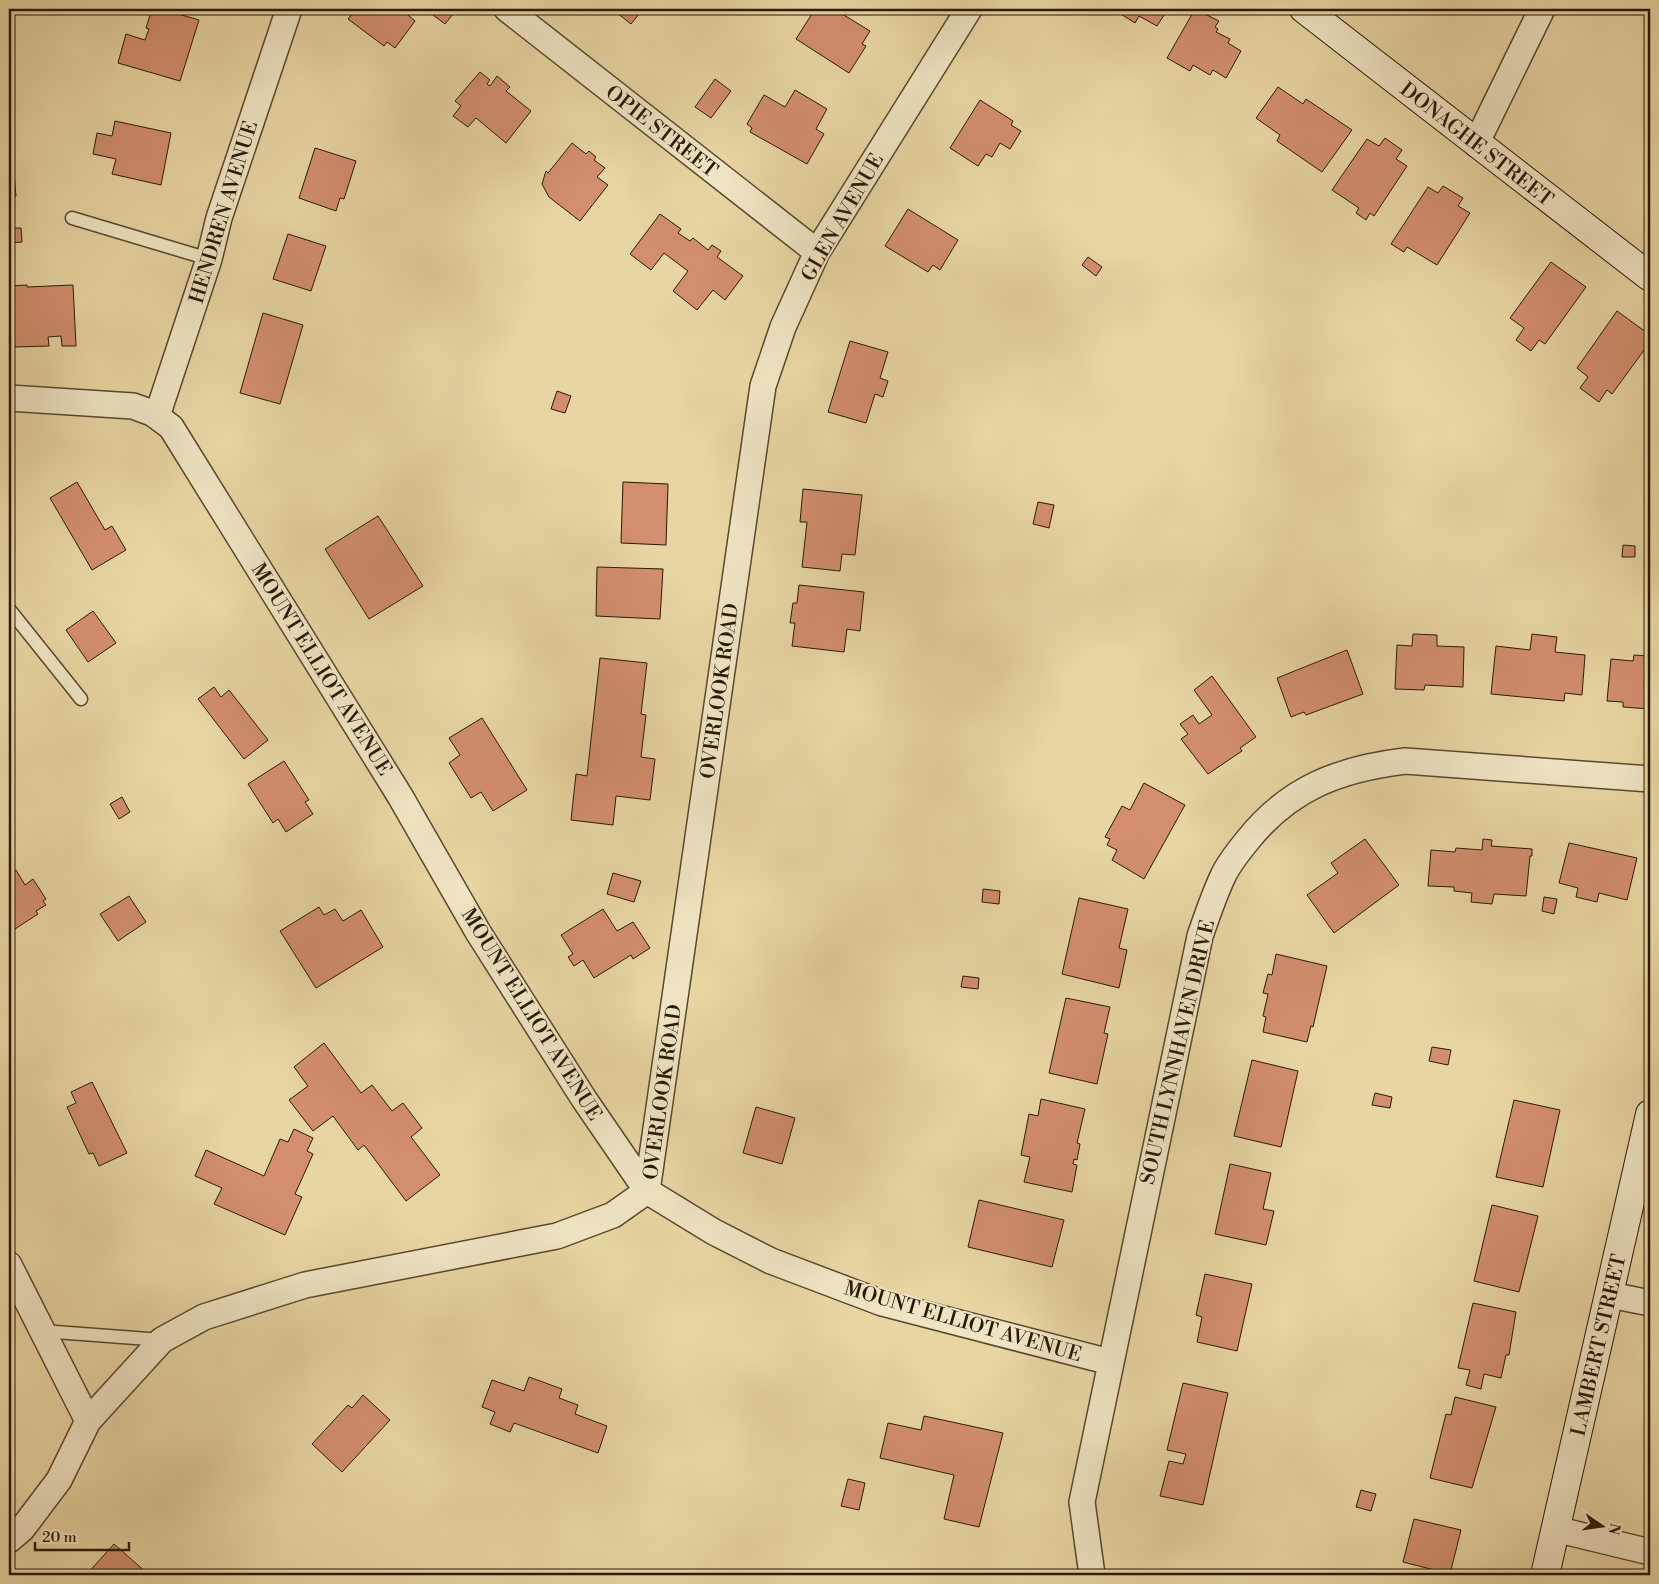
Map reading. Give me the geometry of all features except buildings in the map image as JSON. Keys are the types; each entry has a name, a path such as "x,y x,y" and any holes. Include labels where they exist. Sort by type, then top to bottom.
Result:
{"street":[{"name":"HENDREN AVENUE","path":"157,416 289,9"},
{"name":"OPIE STREET","path":"507,9 817,252"},
{"name":"GLEN AVENUE","path":"751,472 763,386 783,327 817,252 968,9"},
{"name":"DONAGHE STREET","path":"1304,9 1650,277"},
{"path":"1476,144 1542,9"},
{"name":"MOUNT ELLIOT AVENUE","path":"9,398 133,406 157,416 171,427 395,787 478,932 584,1099 648,1191 714,1232 771,1262 873,1299 1110,1362"},
{"name":"OVERLOOK ROAD","path":"9,1540 22,1529 59,1480 88,1421 162,1340 204,1318 305,1285 557,1236 613,1214 648,1191 751,472"},
{"name":"SOUTH LYNNHAVEN DRIVE","path":"1092,1575 1082,1502 1200,936 1223,875 1253,833 1282,804 1326,780 1378,764 1405,761 1650,778"},
{"name":"LAMBERT STREET","path":"1545,1575 1650,1114"},
{"path":"9,1265 88,1421"},
{"path":"1610,1295 1650,1303"},
{"path":"1556,1529 1650,1552"}],"lane":[{"path":"72,218 209,259"},
{"path":"9,609 81,699"},
{"path":"42,1331 162,1340"}]}
